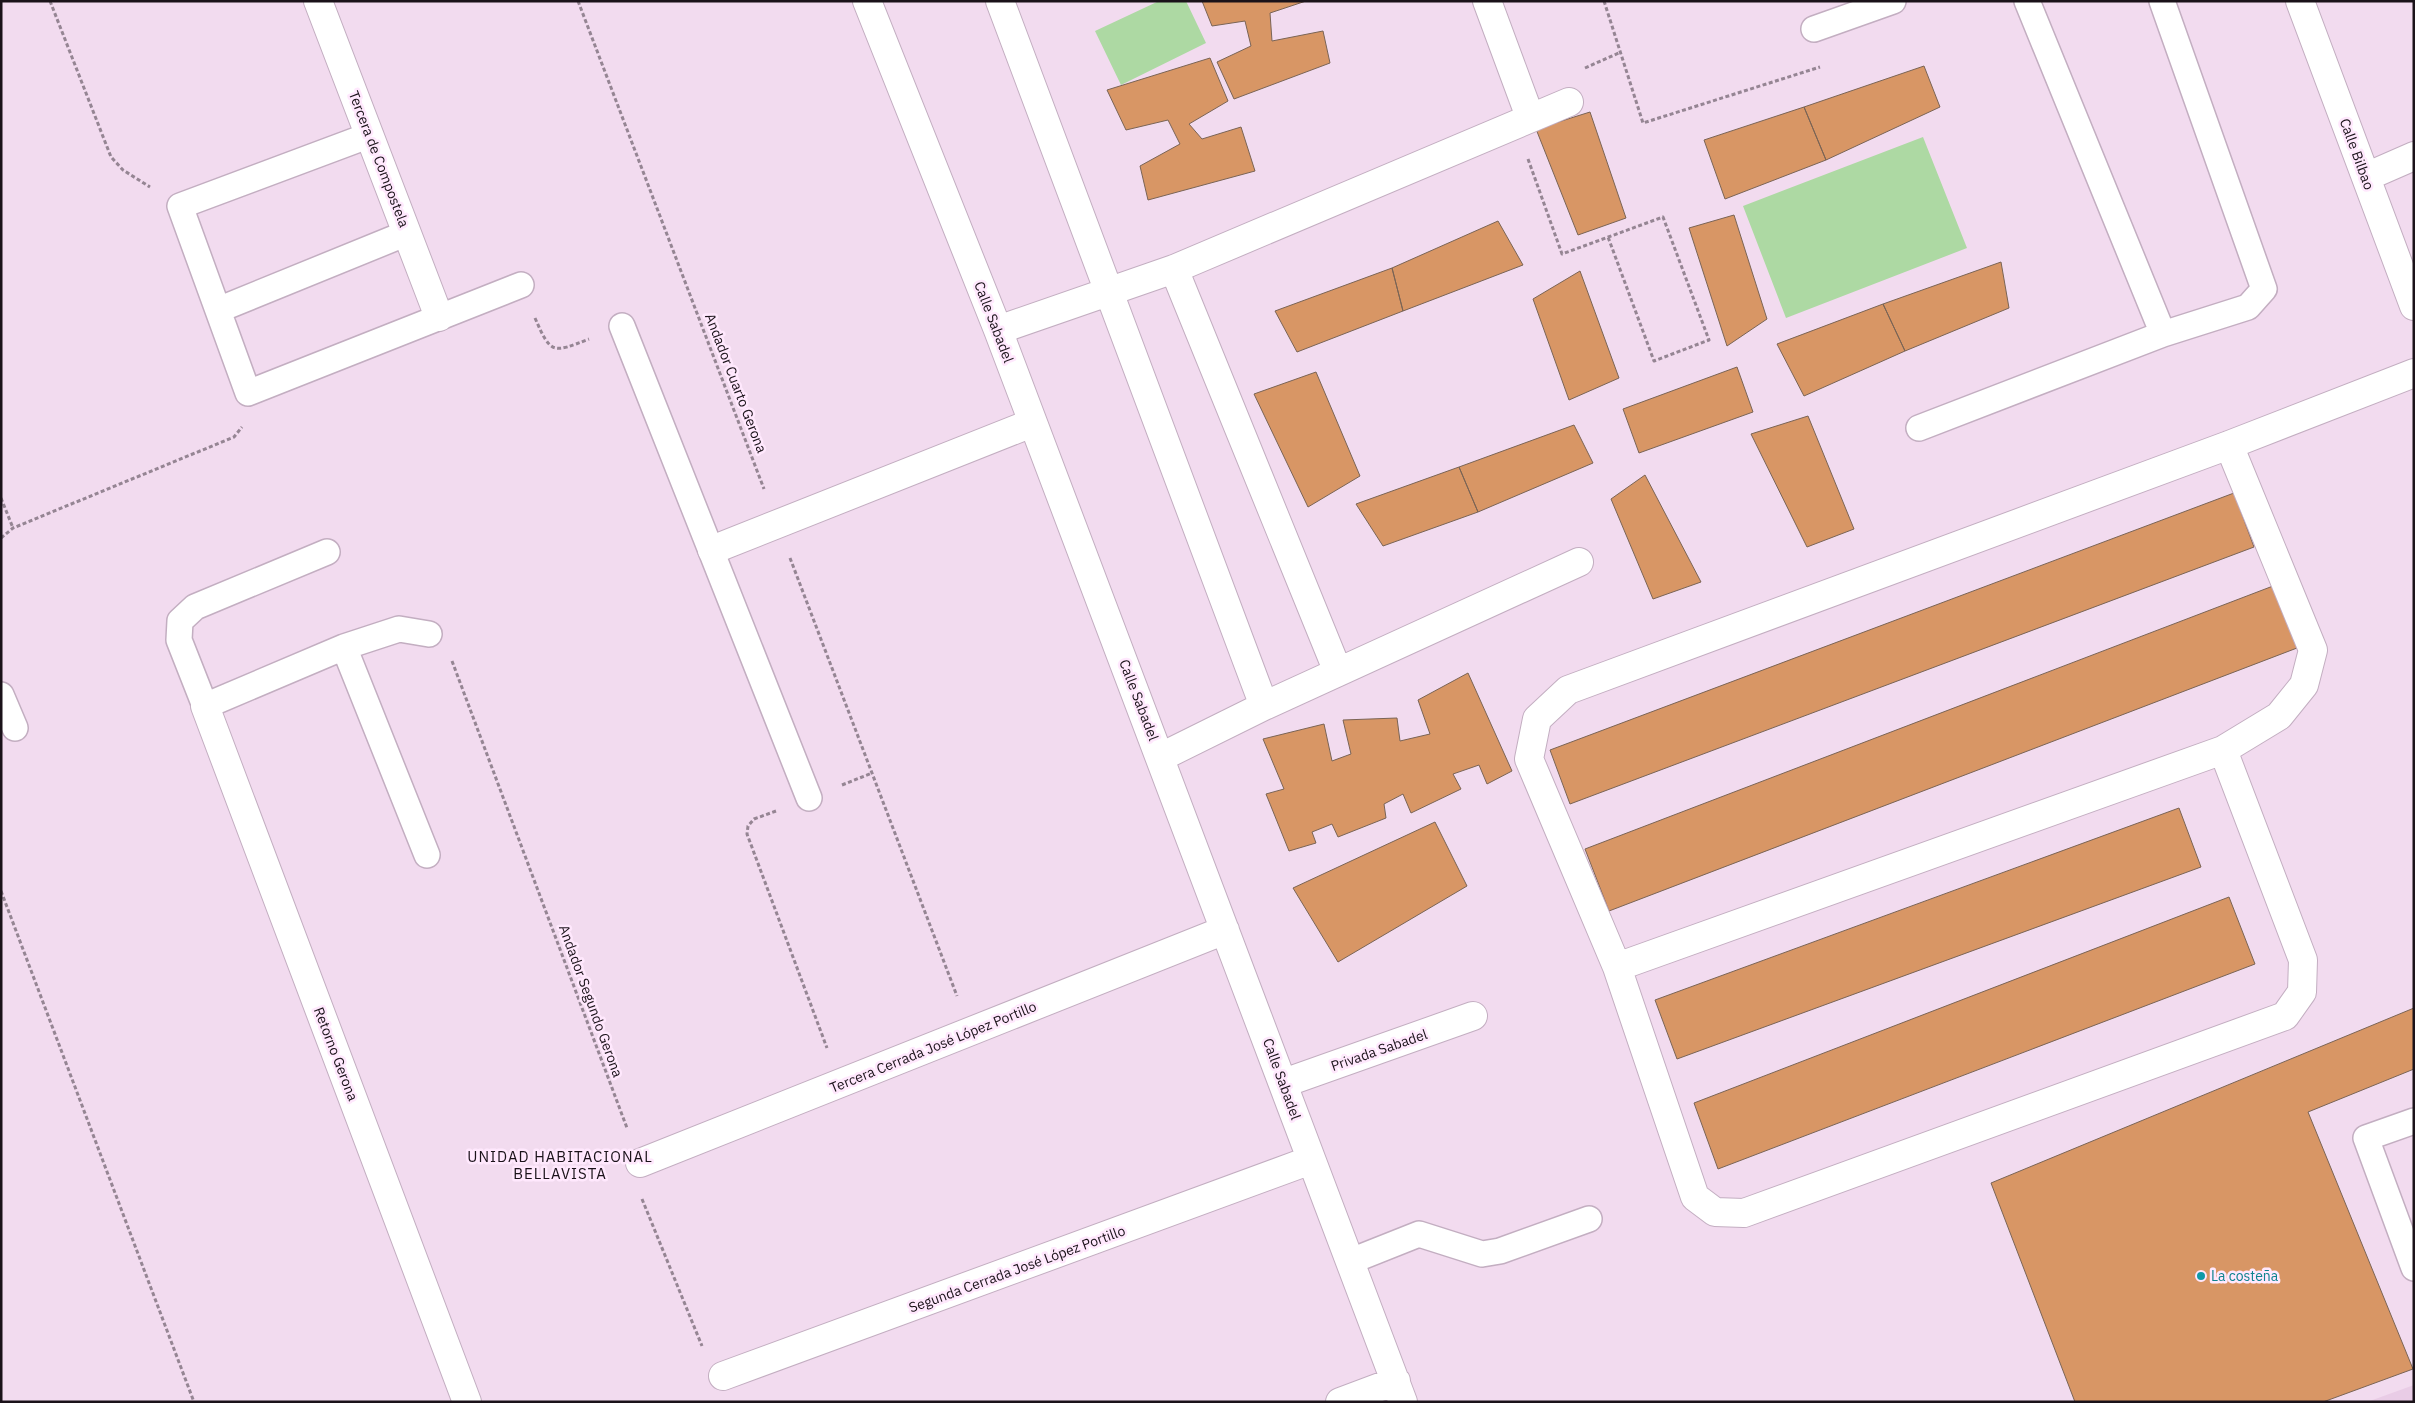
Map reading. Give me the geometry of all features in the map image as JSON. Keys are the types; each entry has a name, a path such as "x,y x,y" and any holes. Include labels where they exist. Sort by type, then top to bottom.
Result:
{"street":[{"name":"Tercera de Compostela","path":"318,1 439,318"},
{"name":"Calle Sabadel","path":"867,1 998,330 1161,757 1399,1391"},
{"path":"1000,1 1264,706"},
{"path":"1487,1 1522,120"},
{"name":"Calle Bilbao","path":"2300,1 2414,306"},
{"path":"998,330 1174,269 1522,120 1569,102"},
{"path":"2366,177 2414,156"},
{"path":"1174,269 1338,672"},
{"path":"2223,750 2303,960 2302,992 2284,1016 1744,1212 1715,1212 1695,1197 1617,967 1529,760 1537,719 1568,690 2229,445 2414,374"},
{"path":"712,550 1032,423"},
{"path":"1617,967 2223,750 2279,716 2304,685 2313,650 2229,445"},
{"path":"1161,757 1264,706 1580,562"},
{"name":"Retorno Gerona","path":"205,706 467,1402"},
{"name":"Tercera Cerrada José López Portillo","path":"640,1163 1225,930"},
{"name":"Privada Sabadel","path":"1284,1083 1473,1016"},
{"name":"Segunda Cerrada José López Portillo","path":"723,1376 1311,1160"},
{"path":"1340,1402 1399,1391"}],"lane":[{"path":"1814,29 1892,1"},
{"path":"2027,1 2163,334"},
{"path":"1919,428 2163,334 2248,307 2264,289 2162,1"},
{"path":"370,135 180,206 248,393 521,285"},
{"path":"218,310 407,233"},
{"path":"622,326 810,798"},
{"path":"327,552 195,607 180,621 180,640 205,706 344,647 399,629 429,634"},
{"path":"344,647 427,855"},
{"path":"1,695 14,728"},
{"path":"2414,1121 2366,1138 2414,1268"},
{"path":"1351,1261 1419,1234 1482,1254 1500,1251 1589,1219"}],"path":[{"path":"50,1 111,158 123,170 180,206"},
{"name":"Andador Cuarto Gerona","path":"578,1 971,1031"},
{"path":"1604,1 1643,123 1826,65 1814,29"},
{"path":"1522,120 1562,254 1608,237 1663,217 1708,340 1654,361 1608,237"},
{"path":"521,285 544,339 551,347 561,350 622,326"},
{"path":"1,538 13,528 234,437 244,424 248,393"},
{"path":"1,498 13,528"},
{"name":"Andador Segundo Gerona","path":"429,634 453,662 640,1163 638,1187 711,1367 723,1376"},
{"path":"840,1083 747,834 748,826 754,819 872,773"},
{"path":"1,891 194,1402"}],"shaded area":[{"path":"2414,1385 2414,1402 2367,1402"}],"green space":[{"path":"1159,1 1186,1 1206,43 1121,85 1095,31"},
{"path":"1923,137 1967,248 1786,318 1743,206"}],"building":[{"path":"1202,1 1306,1 1270,13 1272,41 1323,31 1330,63 1234,99 1217,62 1251,46 1245,21 1212,26"},
{"path":"1210,58 1228,101 1189,124 1202,139 1241,127 1255,171 1148,200 1140,166 1180,144 1168,120 1126,130 1107,90"},
{"path":"1924,66 1940,107 1826,160 1804,107"},
{"path":"1804,107 1826,160 1725,199 1704,140"},
{"path":"1590,112 1626,218 1578,235 1536,129"},
{"path":"1734,215 1767,319 1727,346 1689,228"},
{"path":"1498,221 1523,265 1403,311 1392,268"},
{"path":"2001,262 2009,308 1905,351 1883,304"},
{"path":"1392,268 1403,311 1297,352 1275,311"},
{"path":"1580,271 1619,378 1569,400 1533,299"},
{"path":"1883,304 1905,351 1804,396 1777,344"},
{"path":"1737,367 1753,412 1639,453 1623,409"},
{"path":"1316,372 1360,476 1308,507 1254,394"},
{"path":"1808,416 1854,529 1807,547 1751,434"},
{"path":"1574,425 1593,463 1478,512 1459,467"},
{"path":"1459,467 1478,512 1383,546 1356,504"},
{"path":"1645,475 1701,582 1653,599 1611,499"},
{"path":"2234,493 2254,547 1570,804 1550,750"},
{"path":"2273,586 2297,648 1609,911 1585,849"},
{"path":"1468,673 1512,771 1487,784 1479,765 1453,774 1461,789 1411,813 1403,794 1384,804 1386,818 1338,837 1332,824 1312,832 1316,843 1289,851 1266,794 1284,789 1263,739 1324,724 1332,761 1351,754 1343,720 1397,718 1400,741 1430,734 1418,700"},
{"path":"2179,808 2201,867 1677,1059 1655,1000"},
{"path":"1435,822 1467,886 1338,962 1293,888"},
{"path":"2229,897 2255,964 1718,1169 1694,1103"},
{"name":"La costeña","path":"2414,1008 2414,1069 2308,1112 2413,1369 2323,1402 2075,1402 1991,1183"}],"place":[{"name":"La costeña","path":"2201,1276"}],"district":[{"name":"UNIDAD HABITACIONAL BELLAVISTA","path":"560,1164"}]}
